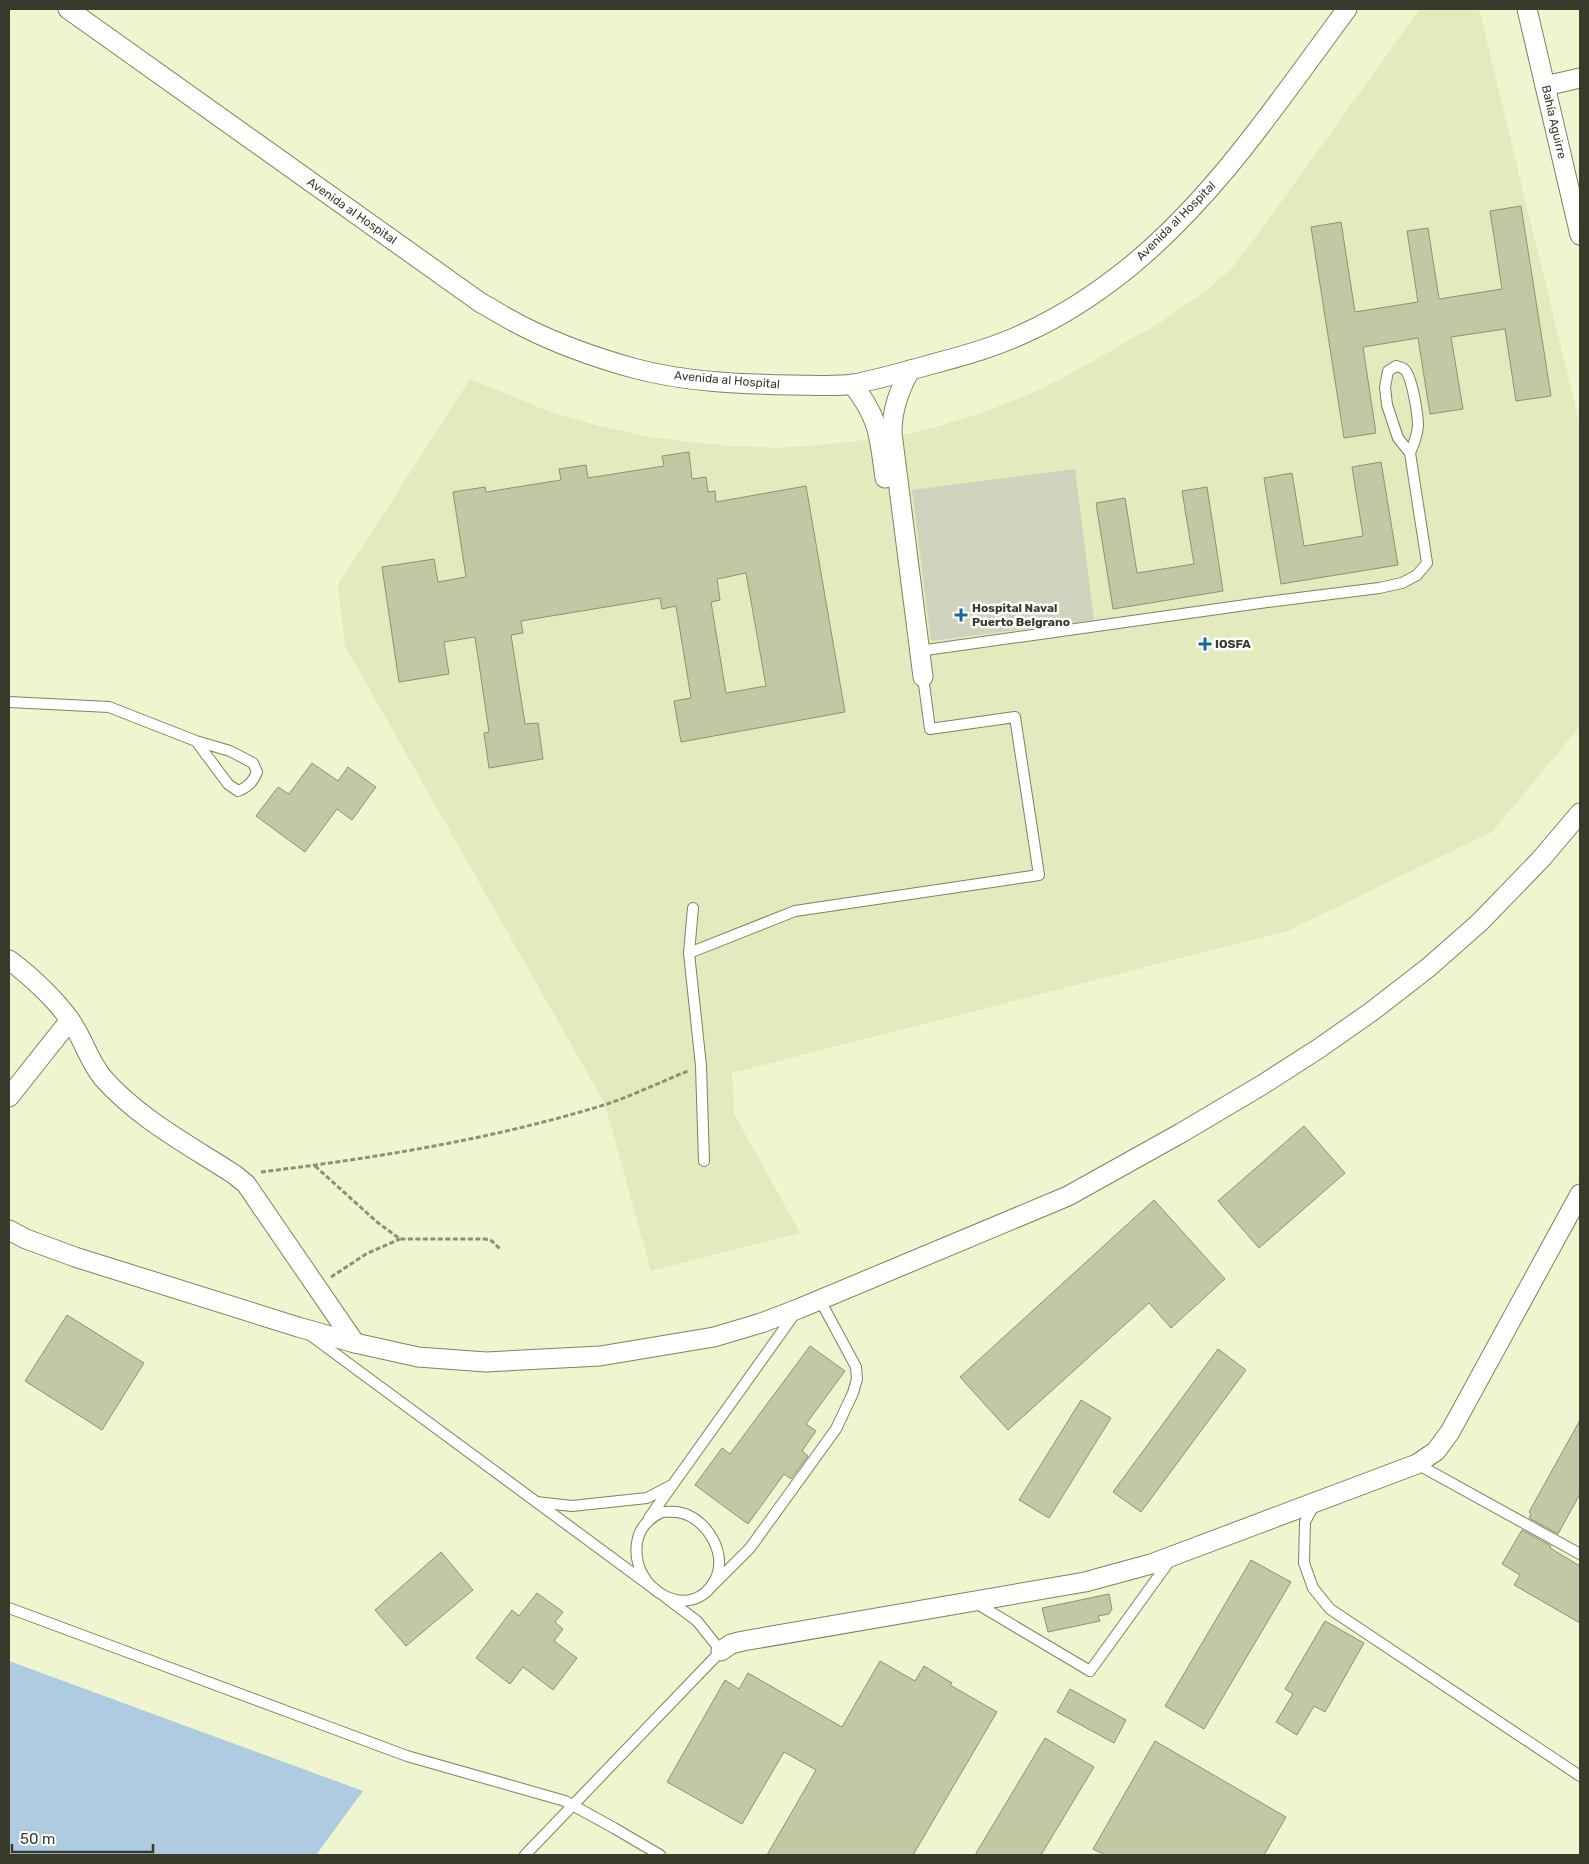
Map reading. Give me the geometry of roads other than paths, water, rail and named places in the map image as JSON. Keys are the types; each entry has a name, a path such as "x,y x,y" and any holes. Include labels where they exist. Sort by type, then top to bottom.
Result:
{"street":[{"name":"Avenida al Hospital","path":"68,9 481,303 527,329 579,351 635,368 694,380 749,384 827,385 852,384 910,370 986,348 1027,332 1078,303 1127,269 1172,228 1215,182 1260,126 1347,9"},
{"name":"Bahía Aguirre","path":"1527,9 1580,235"},
{"path":"1545,86 1580,78"},
{"path":"910,370 895,403 892,433 923,677"},
{"path":"852,384 866,402 876,423 889,512 903,525"},
{"path":"9,1230 76,1257 298,1327 355,1343 418,1356 486,1362 600,1356 714,1337 761,1323 798,1309 1068,1196 1181,1133 1294,1064 1370,1012 1436,960 1480,922 1541,859 1580,813"},
{"path":"9,960 45,992 70,1020 93,1065 117,1092 146,1117 246,1184 355,1343"},
{"path":"9,1097 70,1020"},
{"path":"721,1651 731,1644 743,1641 1085,1582 1151,1564 1417,1464 1436,1451 1450,1432 1580,1194"}],"lane":[{"path":"919,651 1379,588 1402,583 1418,575 1427,563 1410,453 1398,438 1387,405 1385,387 1388,371 1396,366 1404,369 1408,375 1414,396 1418,424 1415,442 1410,453"},
{"path":"689,953 795,911 1039,874 1015,717 930,729 923,677"},
{"path":"9,702 109,707 196,741 230,751 253,763 257,772 254,781 238,792 228,784 196,741"},
{"path":"693,908 689,953 701,1066 704,1161"},
{"path":"798,1309 646,1522 637,1540 636,1560 641,1575 661,1594 686,1601 697,1598 707,1590 750,1548 836,1429 853,1393 857,1378 856,1367 820,1300"},
{"path":"298,1327 697,1621 721,1651 525,1855"},
{"path":"1417,1464 1580,1554"},
{"path":"535,1502 572,1506 647,1498 673,1484"},
{"path":"1316,1501 1305,1522 1304,1563 1313,1588 1330,1609 1580,1776"},
{"path":"646,1522 662,1512 672,1512 691,1517 703,1525 713,1540 718,1558 717,1575 707,1590"},
{"path":"973,1601 1090,1671 1173,1556"},
{"path":"9,1608 407,1756 574,1805 660,1855"}],"water":[{"path":"9,1661 363,1791 316,1855 9,1855"}],"place":[{"name":"Hospital Naval Puerto Belgrano","path":"961,615"},
{"name":"IOSFA","path":"1205,644"}]}
